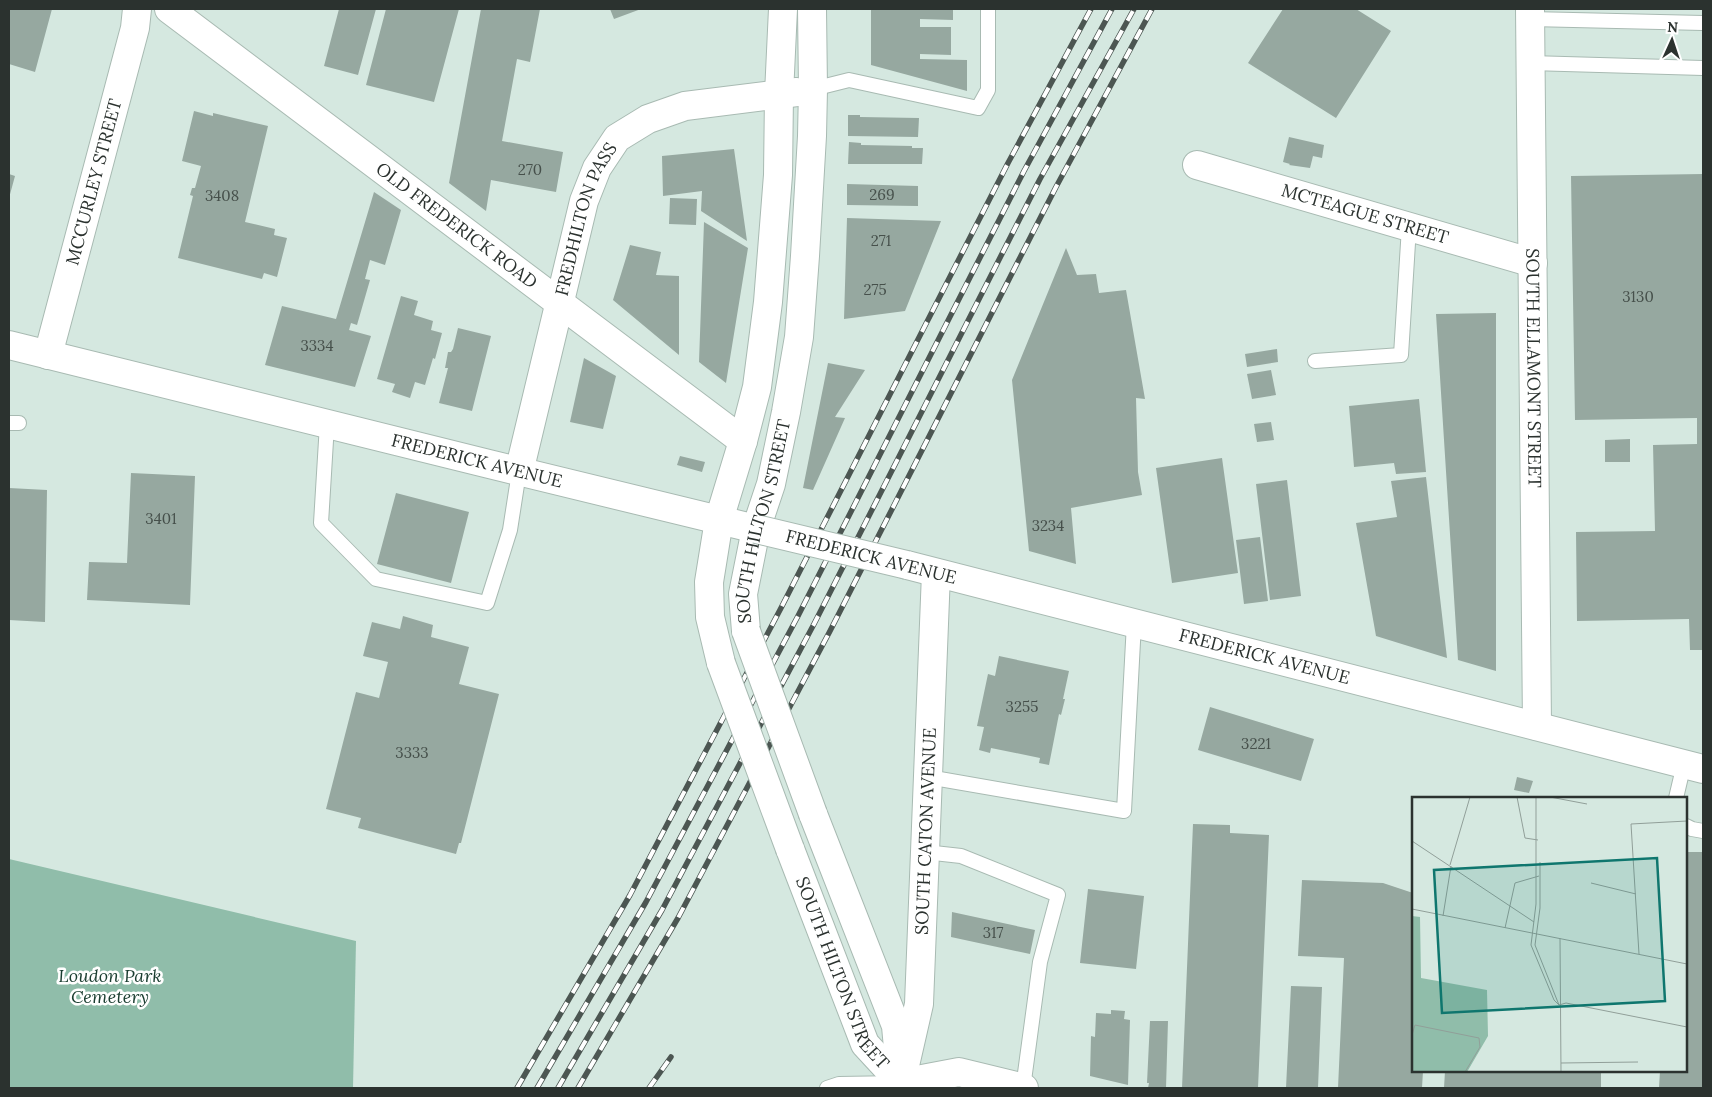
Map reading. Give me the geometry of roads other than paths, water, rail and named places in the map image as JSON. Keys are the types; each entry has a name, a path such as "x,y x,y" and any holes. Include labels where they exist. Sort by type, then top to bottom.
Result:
{"main road":[{"name":"MCCURLEY STREET","path":"48,355 134,28 137,9"},
{"name":"OLD FREDERICK ROAD","path":"170,9 743,441"},
{"name":"SOUTH HILTON STREET","path":"783,9 778,175 768,302 757,387 719,520 709,582 710,618 721,663 864,1044 902,1085"},
{"name":"SOUTH HILTON STREET","path":"812,9 813,90 799,337 786,412 770,484 756,528 743,594 746,631 812,814 896,1026 902,1085"},
{"name":"SOUTH ELLAMONT STREET","path":"1530,14 1537,726"},
{"name":"FREDHILTON PASS","path":"519,472 584,201 597,168 616,138 648,119 685,106 813,90"},
{"name":"MCTEAGUE STREET","path":"1197,165 1533,263"},
{"name":"FREDERICK AVENUE","path":"9,345 519,472 907,565 1694,766"},
{"name":"SOUTH CATON AVENUE","path":"902,1085 919,1004 936,573"},
{"path":"902,1085 959,1072 1023,1088"}],"lane":[{"path":"813,90 849,80 978,108 988,90 988,9"},
{"path":"1530,14 1703,23"},
{"path":"1530,63 1703,68"},
{"path":"1314,361 1401,355 1409,227"},
{"path":"328,424 321,523 376,579 487,604 510,530 519,472"},
{"path":"928,777 1124,812 1134,623"},
{"path":"1677,797 1694,766"},
{"path":"1687,826 1703,831"},
{"path":"925,852 961,856 1058,895 1040,962 1023,1088"},
{"path":"827,1088 839,1084 902,1085"}],"railway":[{"path":"517,1088 630,895 781,608 1008,163 1091,9"},
{"path":"537,1088 646,902 798,616 1024,171 1112,9"},
{"path":"558,1088 662,910 814,624 1040,179 1134,9"},
{"path":"578,1088 678,918 830,631 1056,187 1152,9"},
{"path":"649,1088 671,1057"}],"park label":[{"name":"Loudon Park Cemetery","path":"110,986"}]}
